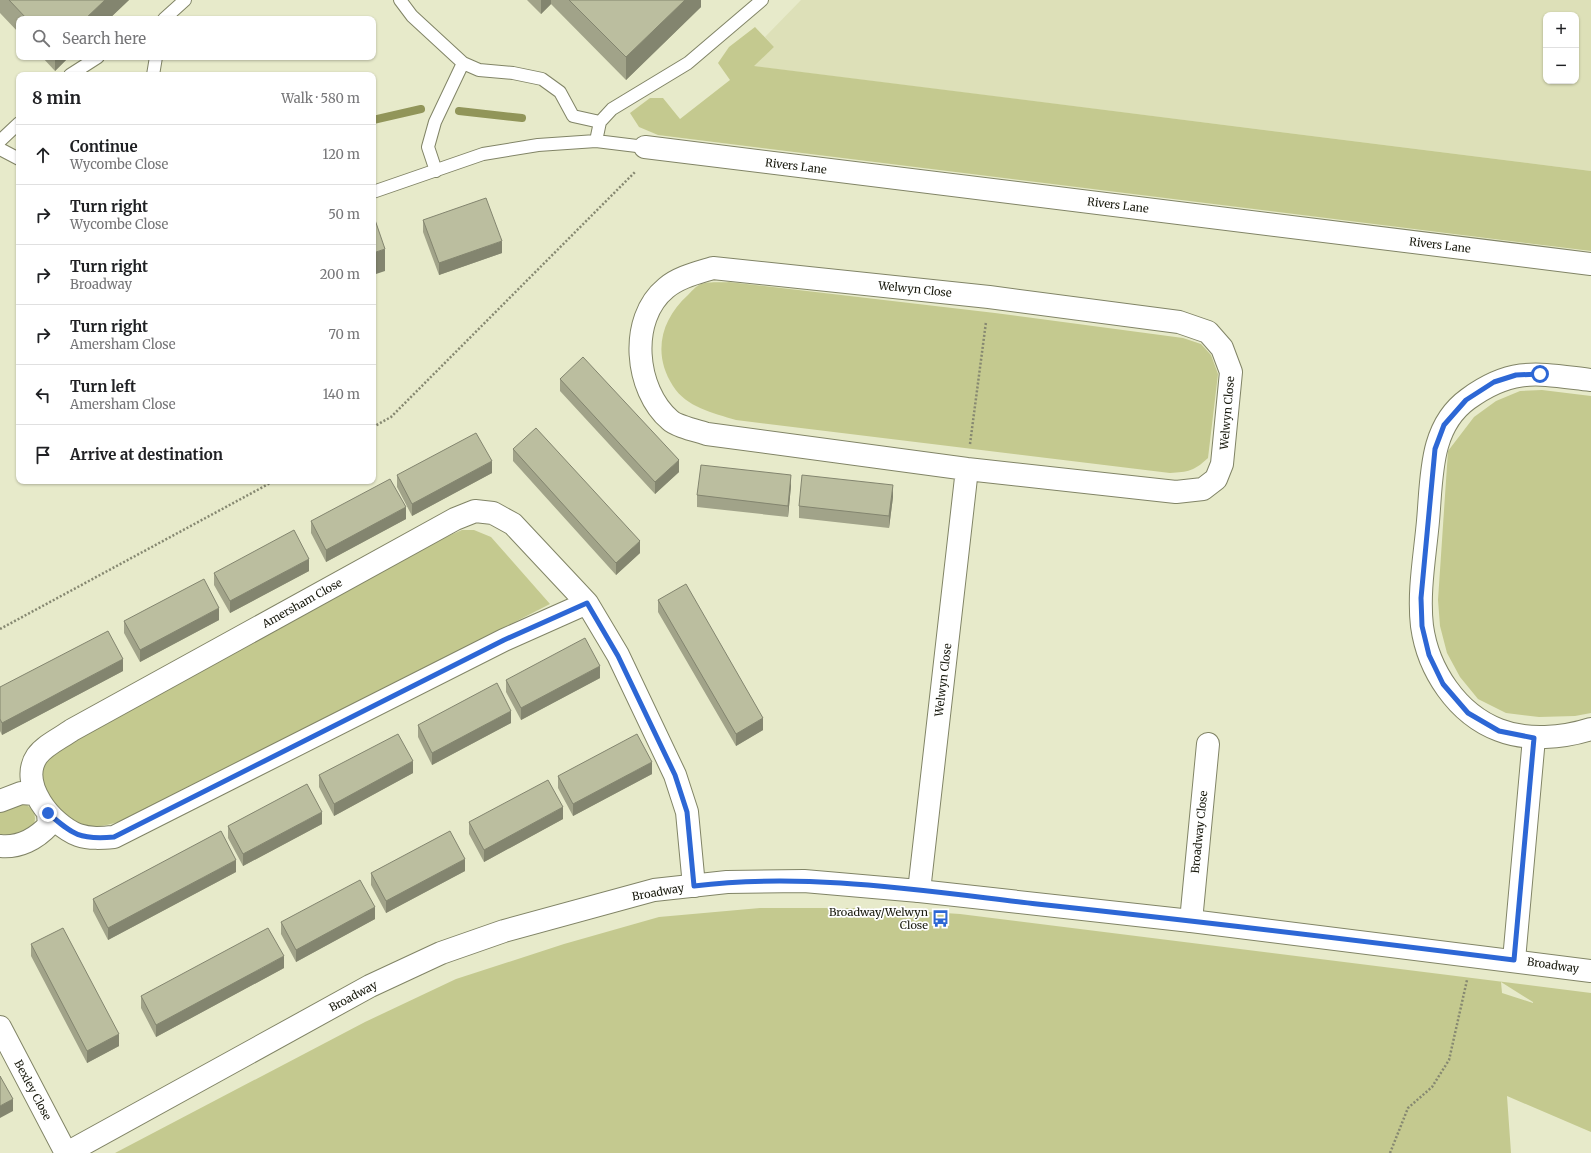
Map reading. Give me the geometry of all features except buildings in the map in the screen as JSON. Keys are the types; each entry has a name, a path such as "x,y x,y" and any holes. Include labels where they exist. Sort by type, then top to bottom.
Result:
{"street":[{"name":"Rivers Lane","path":"645,147 1591,264"},
{"name":"Welwyn Close","path":"713,268 989,297 1179,322 1208,332 1222,348 1231,372 1222,464 1216,479 1203,489 1176,492 967,469 707,434 670,421 651,396 641,364 641,332 652,306 665,289 685,277 713,268"},
{"path":"1591,380 1540,374 1516,375 1494,382 1466,400 1444,425 1435,449 1421,598 1422,626 1429,655 1443,684 1468,713 1499,731 1534,738 1578,733 1591,729"},
{"name":"Welwyn Close","path":"919,891 967,469"},
{"name":"Amersham Close","path":"587,603 504,640 114,837 95,839 69,831 48,813 35,794 32,770 37,756 72,730 455,519 475,511 493,513 513,524 587,603 618,656 675,775 687,812 694,886"},
{"path":"1514,960 1534,738"},
{"name":"Broadway Close","path":"1190,921 1208,744"},
{"path":"1,800 21,793 35,794"},
{"path":"0,846 20,845 31,840 49,825 48,813"},
{"name":"Broadway","path":"67,1153 370,986 441,953 504,931 654,890 727,882 804,881 919,891 1190,921 1473,954 1591,970"},
{"name":"Bexley Close","path":"0,1026 67,1153"}],"lane":[{"path":"167,16 185,0"},
{"path":"400,0 412,16 463,62 479,70 513,73 542,79 560,92 573,116 600,122"},
{"path":"596,141 600,122 612,110 688,63 762,0"},
{"path":"75,72 93,60"},
{"path":"153,72 155,60"},
{"path":"436,170 428,147 435,122 463,62"},
{"path":"0,141 16,126"},
{"path":"376,191 482,154 538,145 596,141 645,147"},
{"path":"0,149 16,157"}],"path":[{"path":"376,426 391,418 641,166 673,150"},
{"path":"967,469 989,297"},
{"path":"0,629 268,484"},
{"path":"1390,1153 1408,1108 1432,1087 1449,1060 1473,954"}],"shaded area":[{"path":"801,0 1591,0 1591,171 753,66 774,47 765,37"},
{"path":"755,27 774,47 754,66 1591,171 1591,251 658,135 639,127 630,113 650,98 663,98 680,119 730,80 718,63 729,47"},
{"path":"729,282 995,313 1183,338 1201,344 1211,355 1218,374 1208,458 1199,466 1190,470 1170,473 736,420 709,412 685,399 673,386 663,362 661,349 662,338 671,315 679,304 696,287 706,283"},
{"path":"1542,390 1591,396 1591,713 1575,716 1539,717 1506,713 1478,699 1460,677 1447,653 1440,626 1438,600 1448,451 1474,417 1496,401 1520,391"},
{"path":"462,530 474,530 491,537 550,604 135,816 100,826 80,825 70,821 49,801 39,776 45,759 74,738 448,536"},
{"path":"11,802 26,804 31,809 35,817 33,827 17,836 0,834 0,808"},
{"path":"760,908 868,908 960,914 1591,993 1591,1132 1507,1096 1511,1153 115,1153 365,1022 456,979 564,944 659,917","holes":["1501,982 1533,1002 1502,993"]}],"waterway":[{"path":"376,119 421,109"},
{"path":"459,111 522,118"}],"place":[{"name":"Broadway/Welwyn Close","path":"941,918"}],"route":[{"path":"48,813 69,831 78,835 95,839 114,837 504,640 587,603 618,656 675,775 687,812 694,886 727,882 804,881 919,891 1190,921 1514,960 1534,738 1499,731 1468,713 1443,684 1429,655 1422,626 1421,598 1435,449 1444,425 1466,400 1494,382 1516,375 1540,374"}]}
